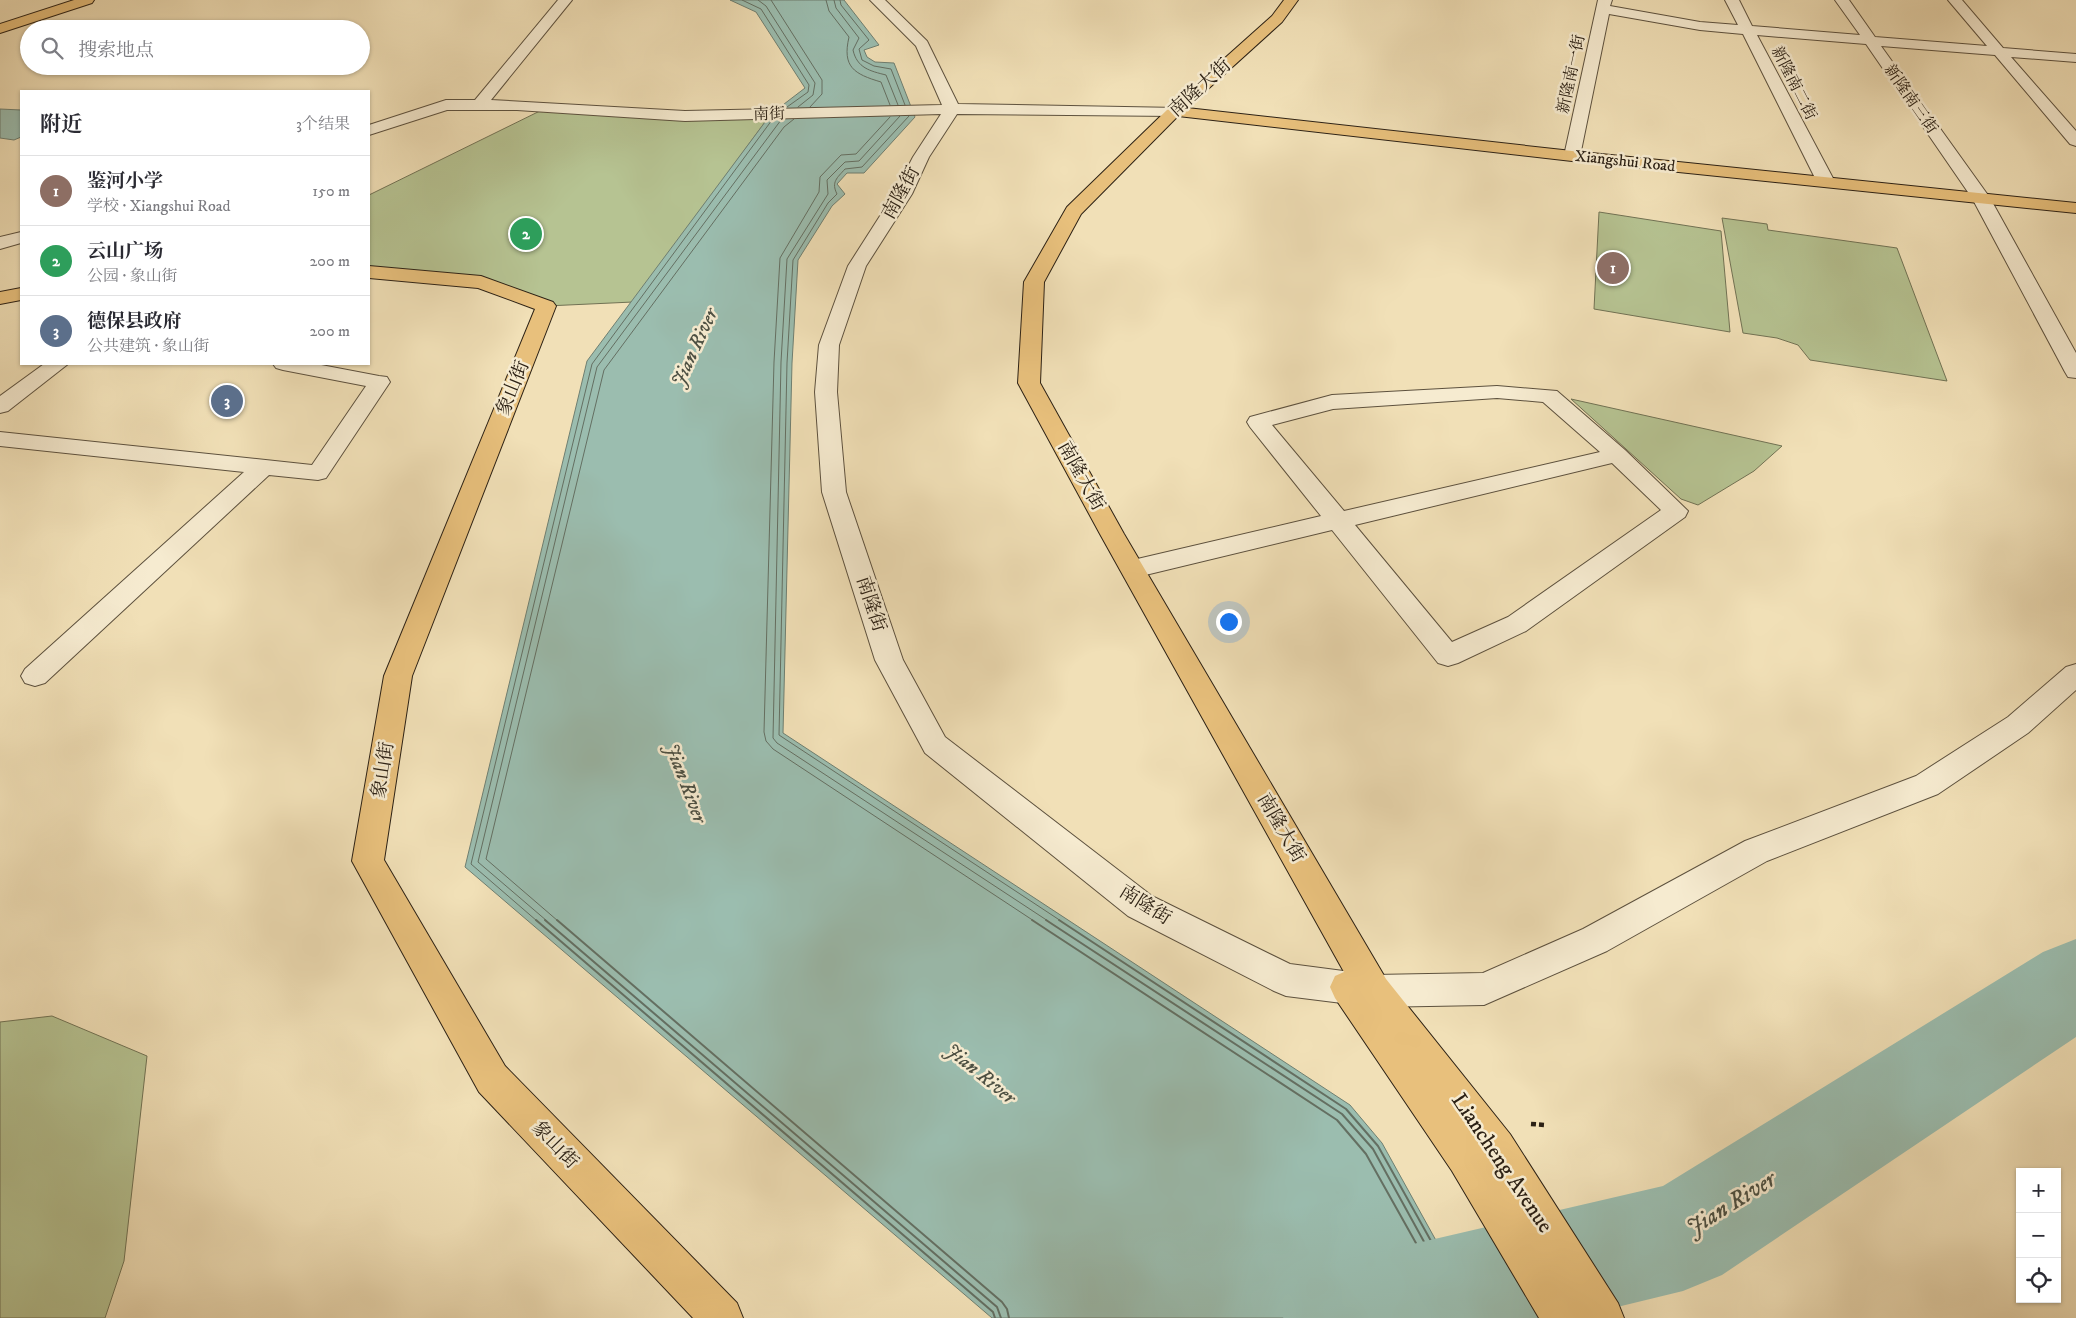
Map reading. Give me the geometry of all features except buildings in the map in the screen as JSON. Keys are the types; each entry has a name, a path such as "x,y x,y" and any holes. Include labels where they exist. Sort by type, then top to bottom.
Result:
{"main road":[{"path":"25,20 88,0"},
{"name":"南隆大街","path":"1290,0 1277,20 1174,111 1073,211 1034,282 1029,383 1133,569 1360,989"},
{"path":"0,28 20,22"},
{"name":"Xiangshui Road","path":"1174,111 1572,156 2076,208"},
{"name":"象山街","path":"370,272 481,282 546,306 398,676 368,861 492,1079 722,1318"},
{"path":"0,298 20,294"},
{"name":"Liancheng Avenue","path":"1360,989 1603,1318"},
{"name":"Liancheng Avenue","path":"1481,1152 1562,1318"}],"street":[{"path":"479,105 565,0"},
{"path":"877,0 922,44 952,109"},
{"name":"新隆南二街","path":"1732,0 1826,182"},
{"name":"新隆南三街","path":"1842,0 1981,198 2076,372"},
{"path":"1955,0 2076,141"},
{"path":"1604,4 1700,26 2076,58"},
{"name":"新隆南一街","path":"1572,156 1604,4"},
{"name":"南街","path":"370,130 446,106 479,105 517,105 685,116 952,109 1174,111"},
{"name":"南隆街","path":"952,109 921,156 903,194 857,266 829,345 826,392 834,492 889,660 935,745 1140,906 1286,980 1360,989 1484,989 1595,940 1756,851 1926,784 2018,725 2076,674"},
{"path":"0,243 20,237"},
{"path":"0,406 56,365"},
{"path":"0,439 318,473 379,382 288,365"},
{"path":"1497,392 1549,396 1676,511 1517,624 1448,656 1337,519 1258,422 1332,402 1497,392"},
{"path":"1133,569 1337,519 1616,455"},
{"path":"35,676 263,468"}],"green space":[{"path":"548,107 771,114 633,302 546,306 481,282 370,272 370,195"},
{"path":"1599,212 1721,231 1730,332 1594,309"},
{"path":"1722,218 1767,224 1768,230 1897,248 1947,381 1810,360 1798,345 1777,338 1743,333"},
{"path":"1571,399 1782,446 1754,471 1698,505 1681,499"},
{"path":"52,1016 147,1056 124,1261 105,1318 0,1318 0,1022"}],"water":[{"path":"730,0 844,0 879,45 864,50 867,57 875,62 894,63 915,117 864,173 847,173 837,184 845,194 832,206 798,260 792,363 783,733 1350,1105 1382,1143 1479,1318 992,1318 465,867 587,361 771,114 805,88 756,12"},
{"path":"0,109 20,110 20,137 14,140 0,138"}],"waterway":[{"name":"Jian River","path":"1340,1318 1683,1236 2076,983"}],"place":[{"name":"云山广场","path":"526,234"},
{"name":"鉴河小学","path":"1613,268"},
{"name":"德保县政府","path":"227,401"}]}
